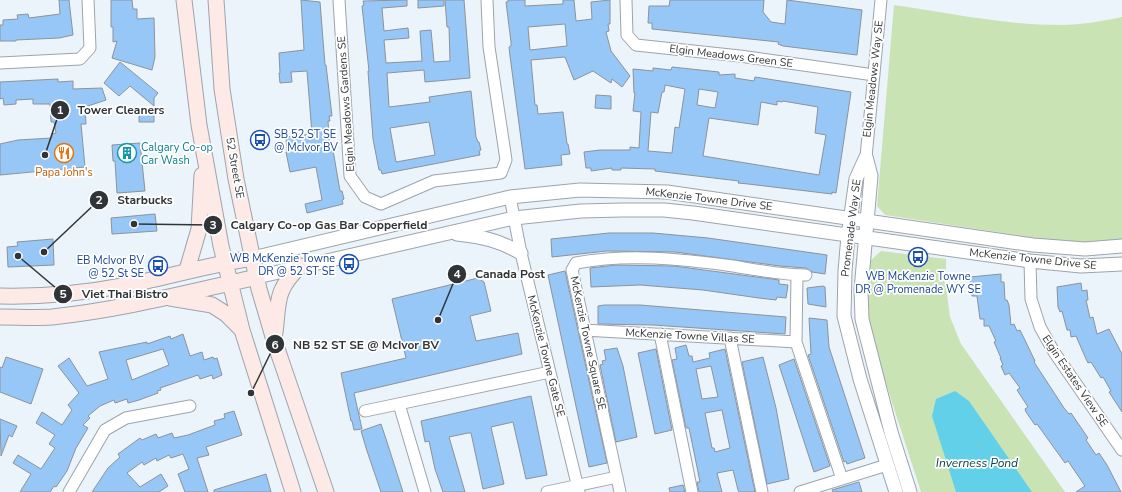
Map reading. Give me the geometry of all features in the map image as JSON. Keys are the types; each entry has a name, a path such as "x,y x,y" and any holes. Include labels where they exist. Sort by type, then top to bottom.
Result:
{"main road":[{"path":"184,0 193,83 225,262 242,330 293,492"},
{"name":"52 Street SE","path":"216,0 222,89 236,179 257,277 274,340 326,492"},
{"path":"187,270 199,229 205,155"},
{"path":"0,296 44,297 105,289 225,262 253,258"},
{"path":"274,340 279,295 287,278 300,266"},
{"path":"0,317 51,317 168,298 230,282 257,277"},
{"path":"168,298 212,305 226,314 242,330"}],"street":[{"path":"0,63 80,59 90,48 88,0"},
{"name":"Elgin Meadows Gardens SE","path":"339,0 350,176 366,197 381,204 434,181 501,172 506,160 489,47 487,0"},
{"name":"Elgin Meadows Green SE","path":"626,0 627,35 636,45 740,56 874,75"},
{"name":"Elgin Meadows Way SE","path":"866,157 881,0"},
{"name":"Promenade Way SE","path":"866,157 856,179 848,236 844,271 844,316 860,379 896,492"},
{"name":"Promenade Way SE","path":"866,157 871,176 861,290 862,319 891,432 910,492"},
{"name":"McKenzie Towne Drive SE","path":"253,258 510,197 580,190 667,192 1034,245 1085,249 1122,246"},
{"name":"McKenzie Towne Gate SE","path":"510,197 521,253 578,489"},
{"name":"McKenzie Towne Drive SE","path":"257,277 514,218 581,211 664,210 1030,261 1081,266 1122,264"},
{"path":"446,233 487,238 503,243 521,253"},
{"name":"McKenzie Towne Square SE","path":"620,492 572,270 576,263 603,258 647,258 704,262 802,275 796,342 842,479"},
{"name":"Elgin Estates View SE","path":"1030,261 1031,299 1040,327 1054,352 1122,450"},
{"name":"McKenzie Towne Villas SE","path":"584,330 796,342"},
{"path":"660,334 692,492"},
{"path":"730,338 762,492"},
{"path":"366,411 550,372"},
{"path":"399,404 425,492"},
{"path":"69,492 105,430 126,418 190,406"},
{"path":"800,492 887,464"},
{"path":"547,492 578,489 617,477"}],"green space":[{"path":"894,5 1019,23 1061,25 1122,17 1122,239 1086,242 1049,240 885,215 877,206"},
{"path":"881,251 946,259 946,287 950,317 961,344 1065,492 921,492 872,340 868,311 868,273 870,261"}],"water":[{"name":"Inverness Pond","path":"955,391 969,401 1032,492 956,492 932,416 936,399"}],"building":[{"path":"59,0 69,0 73,35 59,38 0,41 0,25 3,25 3,20 18,19 17,15 28,14 29,18 60,14"},
{"path":"111,0 132,0 133,9 137,9 137,19 154,18 155,57 152,70 112,58 117,41 113,42 113,27 111,27"},
{"path":"301,0 320,2 325,65 332,116 329,116 330,121 328,121 330,150 333,150 340,191 342,191 344,199 342,200 343,204 307,213 305,204 322,200 316,167 290,172 286,152 286,137 312,134 307,71 291,72 292,82 280,83 279,73 279,53 304,50"},
{"path":"407,0 407,6 382,8 384,31 408,28 409,38 384,40 386,63 422,61 420,31 431,30 434,62 450,61 449,27 447,27 445,0 464,0 470,78 425,82 424,70 387,73 389,107 430,102 429,97 471,91 476,137 481,150 479,151 480,155 382,174 381,170 379,170 373,139 369,71 362,6 364,5 363,1","holes":["429,122 435,155 396,162 390,128"]},
{"path":"418,0 444,0 444,6 418,8"},
{"path":"508,0 525,0 525,6 563,4 563,0 574,0 576,21 592,19 591,2 610,0 610,24 608,24 609,31 606,32 611,51 630,76 622,87 612,79 611,83 593,71 574,80 565,57 531,60 535,105 537,105 538,114 563,112 567,144 570,154 561,155 562,165 525,169 509,47 511,46 511,42 506,2 508,2","holes":["565,24 567,46 530,50 528,27"]},
{"path":"670,0 764,0 763,12 771,22 785,24 787,0 862,10 857,55 783,46 778,44 779,42 652,29 652,23 648,23 649,6 669,6"},
{"path":"120,62 158,93 154,98 154,106 130,86 119,96 104,83"},
{"path":"672,67 719,72 719,75 735,74 735,78 754,81 755,77 851,92 836,193 832,192 832,194 738,183 739,181 655,171 655,169 621,168 621,170 612,170 612,168 591,171 591,168 586,168 584,152 600,150 630,150 630,147 639,148 641,112 633,111 635,93 633,69 653,71 653,68 671,70","holes":["665,85 685,89 679,128 675,127 672,153 648,151 651,112 658,113 662,92 664,92","699,89 718,92 715,108 697,105","777,101 783,101 818,107 815,133 826,135 819,175 703,156 709,118 758,125 761,102 777,105"]},
{"path":"58,79 58,82 73,81 73,89 102,88 106,100 85,107 86,124 81,124 85,167 0,175 0,144 18,140 52,138 52,134 56,133 54,122 51,122 50,104 33,104 33,99 16,100 16,104 4,105 3,98 0,99 0,82"},
{"path":"596,95 611,96 611,109 595,108"},
{"path":"139,108 154,108 154,122 139,122"},
{"path":"140,143 145,191 117,193 115,161 113,161 112,145"},
{"path":"155,214 157,231 112,234 111,218"},
{"path":"609,233 653,233 708,238 827,255 825,274 812,272 806,268 675,252 607,251 552,257 551,239"},
{"path":"53,239 54,265 8,267 7,247 18,246 17,242"},
{"path":"616,265 674,266 779,280 779,284 788,285 786,298 777,297 776,300 703,290 640,285 591,287 590,268"},
{"path":"565,271 607,463 589,467 548,275"},
{"path":"1001,274 1001,282 1004,282 1005,300 1007,300 1009,305 1011,325 1014,324 1017,331 1020,330 1035,361 1034,362 1064,408 1069,414 1071,413 1088,438 1086,440 1096,455 1099,453 1121,492 1076,492 1085,486 1068,461 1065,463 1037,424 1035,425 1026,412 1025,409 1028,407 1017,390 1020,388 1009,373 1005,375 1001,366 1003,365 1001,358 994,342 996,341 989,326 984,326 984,319 980,319 977,296 972,296 971,292 970,277"},
{"path":"478,278 484,282 491,311 470,316 476,341 518,333 522,354 354,393 362,429 354,430 341,373 406,358 392,299"},
{"path":"1081,283 1082,291 1087,290 1088,300 1086,300 1090,318 1093,317 1097,334 1109,329 1122,354 1122,412 1109,392 1111,391 1103,377 1101,378 1091,362 1088,363 1076,336 1071,337 1070,330 1067,330 1062,311 1060,312 1058,307 1057,287"},
{"path":"825,287 826,307 808,304 807,288"},
{"path":"640,305 786,317 785,334 653,325 598,324 598,306"},
{"path":"809,318 827,320 829,347 865,458 847,464 846,461 844,462 808,355 811,354"},
{"path":"183,334 190,356 202,352 204,360 213,357 214,359 217,358 222,375 213,379 212,375 200,379 198,375 160,388 161,390 157,391 158,393 139,400 128,403 127,399 115,403 114,400 100,406 88,416 90,418 83,425 88,428 76,448 67,471 56,487 54,486 50,492 20,492 31,474 13,463 18,455 41,469 55,448 49,444 55,435 36,423 42,412 62,425 72,410 68,405 79,393 58,366 69,358 87,386 108,379 99,352 147,342 147,344 170,336 171,339","holes":["163,349 169,365 132,380 126,360"]},
{"path":"686,345 689,356 692,356 693,362 710,358 709,353 725,349 755,492 739,492 733,470 717,473 722,492 699,492 697,482 700,482 696,462 689,428 686,428 672,360 677,359 675,348","holes":["711,366 718,397 702,399 696,369","722,410 730,448 715,452 714,448 712,448 705,413"]},
{"path":"617,348 623,366 637,437 616,442 600,365 603,364 602,361 606,360 604,350"},
{"path":"656,349 672,430 655,434 638,353"},
{"path":"6,357 43,369 31,404 0,392 0,367 2,368"},
{"path":"763,357 776,408 789,479 767,484 742,362"},
{"path":"794,359 830,466 814,472 779,365"},
{"path":"531,396 547,475 526,479 513,422 491,427 504,484 483,489 471,433 468,433 449,437 465,492 443,492 435,469 429,441 425,442 421,421"},
{"path":"234,411 242,435 206,447 209,455 197,458 208,492 185,492 178,474 189,469 183,454 171,458 169,455 157,461 156,458 144,465 142,462 127,473 140,487 161,474 168,486 159,492 92,492 108,468 120,457 118,454 140,438 142,440 156,434 158,438 172,433 174,438 188,435 215,425 214,421 225,418 224,414"},
{"path":"0,419 17,426 12,437 9,435 1,456"},
{"path":"381,424 403,492 381,492 367,451 361,431"},
{"path":"266,474 271,492 214,492 214,490"},
{"path":"859,482 862,492 833,492 832,490"},
{"path":"683,485 685,492 670,492 669,488"}],"place":[{"name":"SB 52 ST SE @ McIvor BV","path":"260,140"},
{"name":"Papa John's","path":"64,153"},
{"name":"Calgary Co-op Car Wash","path":"127,153"},
{"name":"Tower Cleaners","path":"45,155"},
{"name":"Calgary Co-op Gas Bar Copperfield","path":"134,224"},
{"name":"Starbucks","path":"44,252"},
{"name":"Viet Thai Bistro","path":"18,256"},
{"name":"WB McKenzie Towne DR @ Promenade WY SE","path":"918,257"},
{"name":"WB McKenzie Towne DR @ 52 ST SE","path":"349,264"},
{"name":"EB McIvor BV @ 52 St SE","path":"158,266"},
{"name":"Canada Post","path":"438,320"},
{"name":"NB 52 ST SE @ McIvor BV","path":"251,393"}]}
